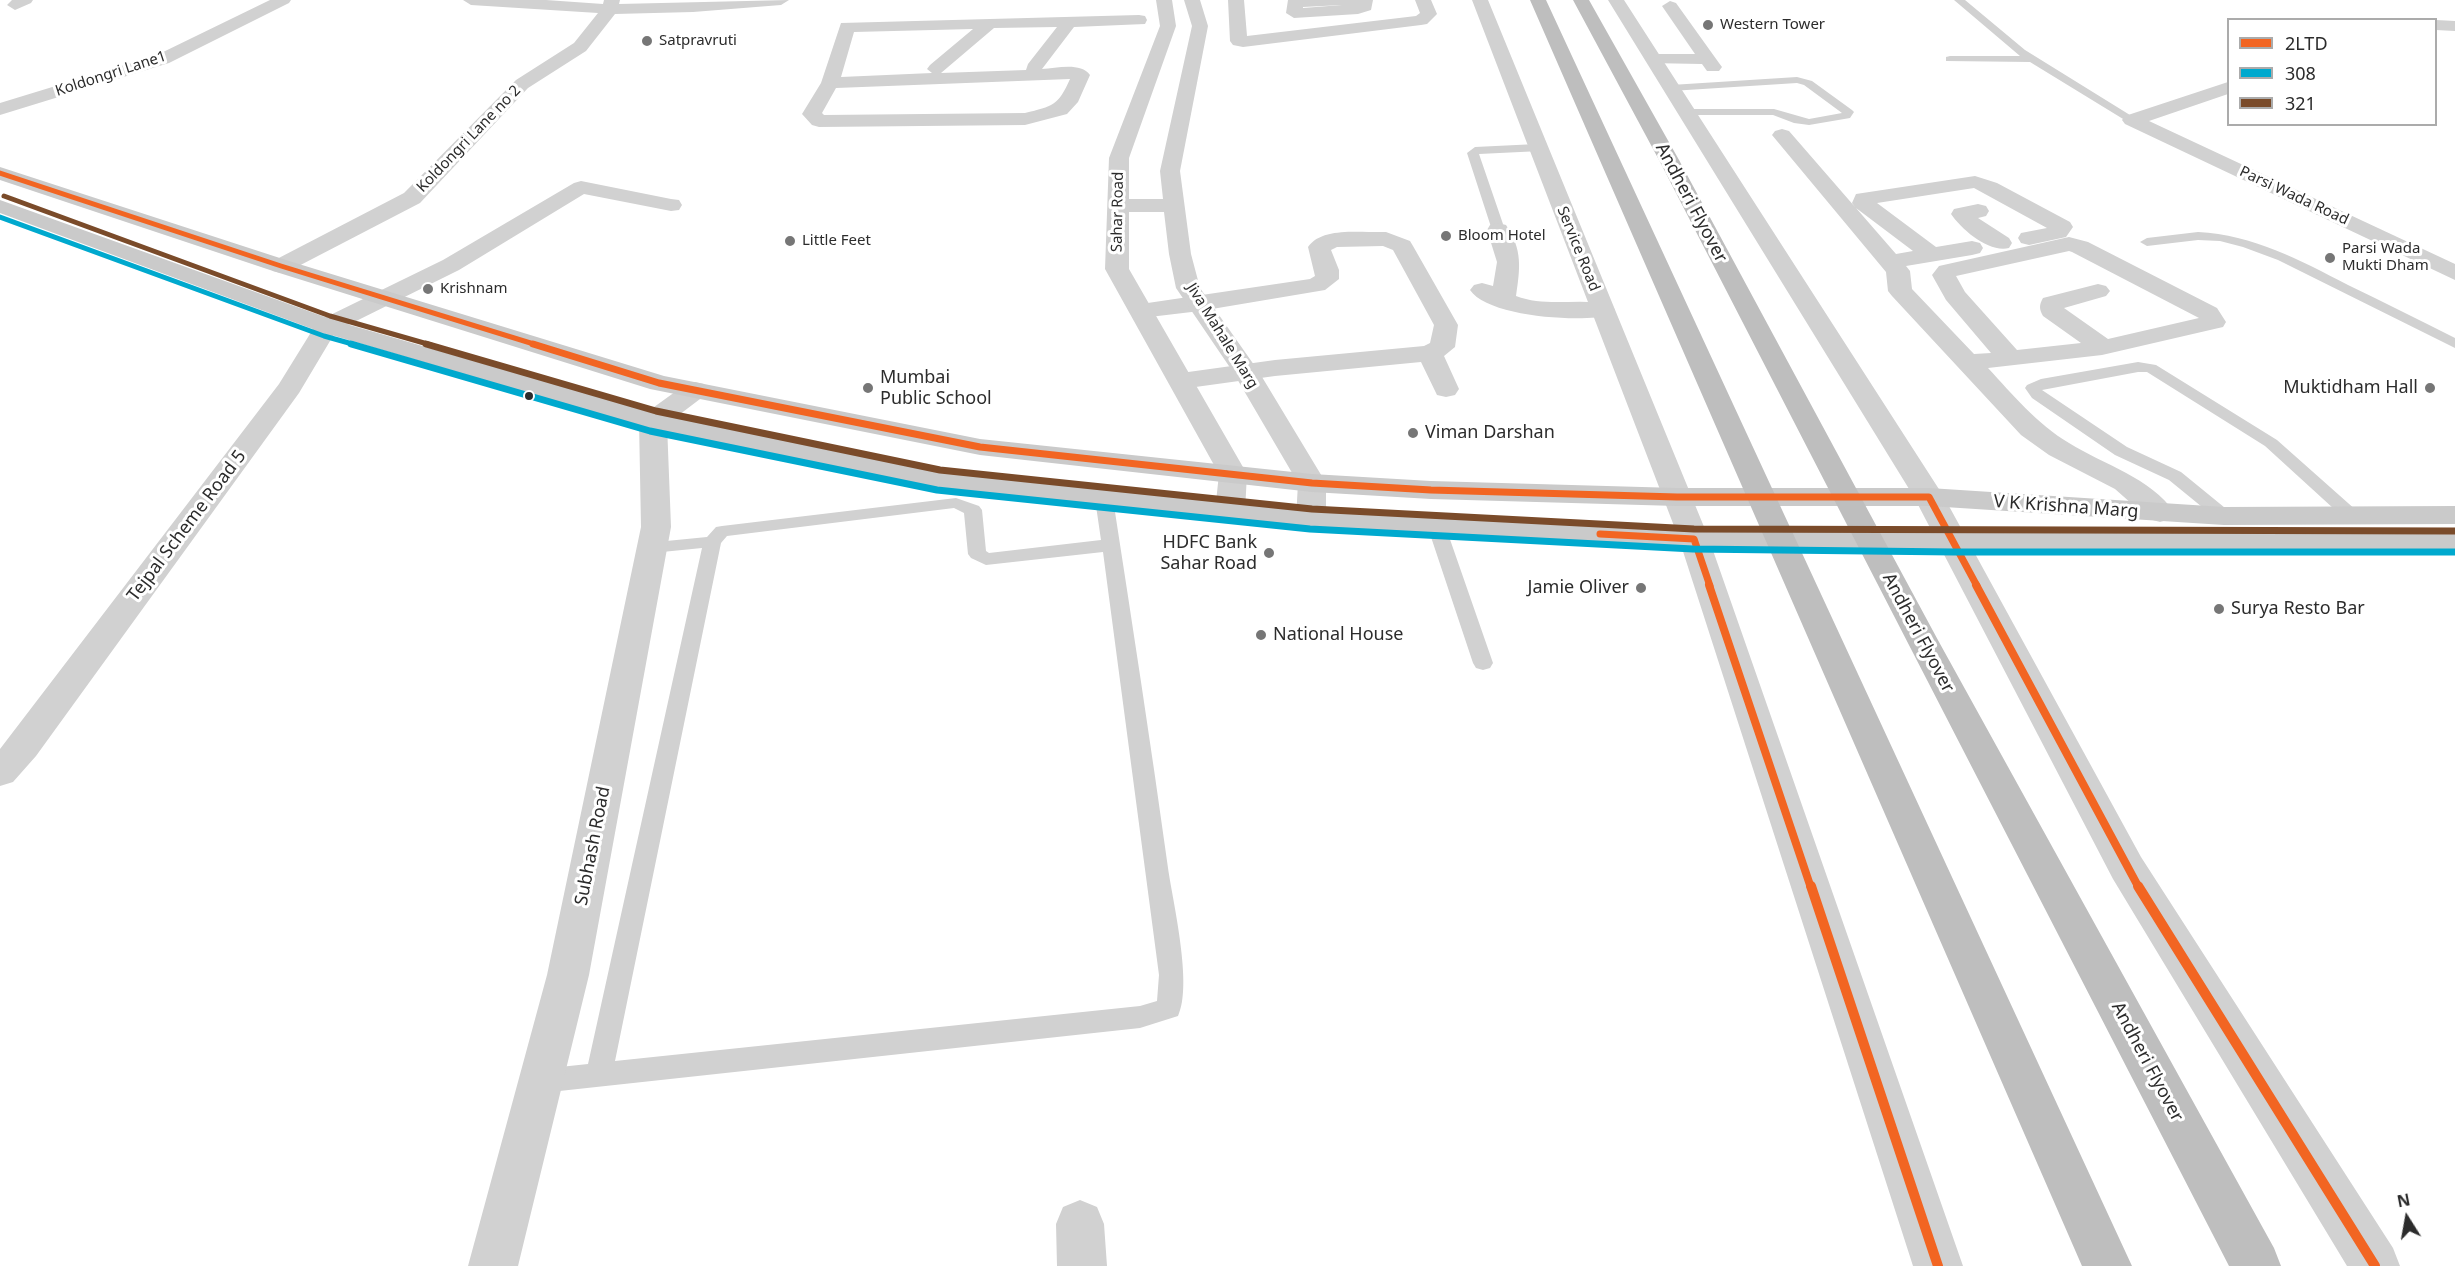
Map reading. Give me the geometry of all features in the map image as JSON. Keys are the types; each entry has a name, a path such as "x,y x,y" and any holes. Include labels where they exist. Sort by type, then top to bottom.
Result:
{"highway":[{"path":"1538,0 2107,1266"},
{"name":"Andheri Flyover","path":"1581,0 1669,160 1922,642 2256,1266"}],"main road":[{"path":"0,173 281,266 659,383 980,447 1312,483 1431,490 1677,497"},
{"path":"0,206 327,326 653,421 938,480 1311,519 1694,539 1954,542"},
{"name":"V K Krishna Marg","path":"1677,497 1929,497 2224,516 2455,515"},
{"name":"V K Krishna Marg","path":"1954,542 2455,541"}],"street":[{"name":"Koldongri Lane1","path":"0,109 163,59 283,0"},
{"path":"471,0 693,7 781,0"},
{"name":"Sahar Road","path":"1164,0 1168,26 1119,158 1117,269 1233,474"},
{"name":"Jiva Mahale Marg","path":"1192,0 1200,27 1170,171 1180,254 1188,288 1246,372 1312,483"},
{"path":"1236,0 1239,41 1243,42 1421,20 1429,14 1423,0"},
{"path":"1350,0 1295,2 1294,13 1358,9 1365,6 1365,0"},
{"name":"Service Road","path":"1480,0 1694,539"},
{"path":"1616,0 1929,497 2127,868 2375,1266"},
{"name":"Koldongri Lane no 2","path":"281,266 412,198 522,84 580,47 611,4"},
{"path":"1649,53 1705,57 1670,6"},
{"path":"950,24 962,8"},
{"path":"830,83 1078,73 1081,75 1069,102 1060,110 1025,119 819,121 812,114 830,83 851,20 950,24 1052,22 1067,14 1139,20"},
{"path":"1034,68 1067,14"},
{"path":"936,69 990,23"},
{"path":"2437,25 2455,26"},
{"path":"1155,60 1193,61"},
{"path":"2132,120 2227,89"},
{"path":"1143,98 1185,98"},
{"name":"Parsi Wada Road","path":"2132,120 2455,273"},
{"path":"1782,135 1898,271 1900,291 2031,429 2060,449 2125,483 2160,513"},
{"path":"1891,262 1932,255 2001,243 2058,232 2062,227 1990,186 1975,182 1864,199 1863,203 1932,255"},
{"path":"327,326 451,265 581,187 670,205"},
{"path":"1117,206 1174,205"},
{"path":"1978,212 1962,214 1972,224 2001,243"},
{"path":"1497,227 1509,262 1493,296 1518,307 1547,311 1603,310"},
{"path":"1141,311 1317,285 1327,279 1328,270 1319,247 1333,240 1386,239 1402,246 1446,325 1442,347 1430,353 1181,381"},
{"path":"1967,363 2010,358 2103,347 2144,340 2214,322 2208,313 2080,247 2069,244 1947,271 1944,275 1954,296 2010,358"},
{"path":"1317,285 1329,308"},
{"path":"2098,291 2052,303 2052,311 2103,347"},
{"name":"Tejpal Scheme Road 5","path":"0,772 23,747 290,387 327,326"},
{"path":"1430,353 1446,389"},
{"path":"653,421 695,390"},
{"name":"Subhash Road","path":"493,1266 568,975 656,527 653,421"},
{"path":"1230,511 1233,474"},
{"path":"1311,519 1312,483"},
{"path":"1694,539 1938,1266"}],"lane":[{"name":"Parsi Wada Road","path":"1959,0 2032,59 2132,120"},
{"path":"1950,59 2032,59"},
{"path":"1671,88 1736,98 1798,121 1809,122 1846,116 1848,112 1808,83 1797,80 1736,98 1686,112"},
{"path":"1497,227 1473,153 1482,150 1537,148"},
{"path":"2147,242 2198,236 2220,237 2248,244 2283,257 2455,344"},
{"path":"2224,516 2175,476 2121,451 2064,414 2038,395 2033,388 2040,384 2138,367 2151,368 2271,443 2351,515"},
{"path":"541,1081 1140,1017 1169,1008 1171,975 1104,499"},
{"path":"599,1074 711,542 722,531 956,503 973,510 977,554 986,559 1111,545"},
{"path":"1436,525 1483,663"},
{"path":"652,547 711,542"}],"transit line":[{"name":"2LTD","path":"0,173 281,266 659,383 980,447 1312,483 1431,490 1677,497 1929,497 2127,868 2375,1266"},
{"name":"321","path":"4,196 330,316 656,411 940,470 1312,509 1694,529 2455,531"},
{"name":"308","path":"0,217 324,336 650,431 937,490 1310,529 1693,549 1954,552 2455,552"},
{"name":"2LTD","path":"1600,534 1694,539 1938,1266"}],"place":[{"name":"Western Tower","path":"1708,25"},
{"name":"Satpravruti","path":"647,41"},
{"name":"Bloom Hotel","path":"1446,236"},
{"name":"Little Feet","path":"790,241"},
{"name":"Parsi Wada Mukti Dham","path":"2330,258"},
{"name":"Krishnam","path":"428,289"},
{"name":"Mumbai Public School","path":"868,388"},
{"name":"Muktidham Hall","path":"2430,388"},
{"name":"Viman Darshan","path":"1413,433"},
{"name":"HDFC Bank Sahar Road","path":"1269,553"},
{"name":"Jamie Oliver","path":"1641,588"},
{"name":"Surya Resto Bar","path":"2219,609"},
{"name":"National House","path":"1261,635"}]}
